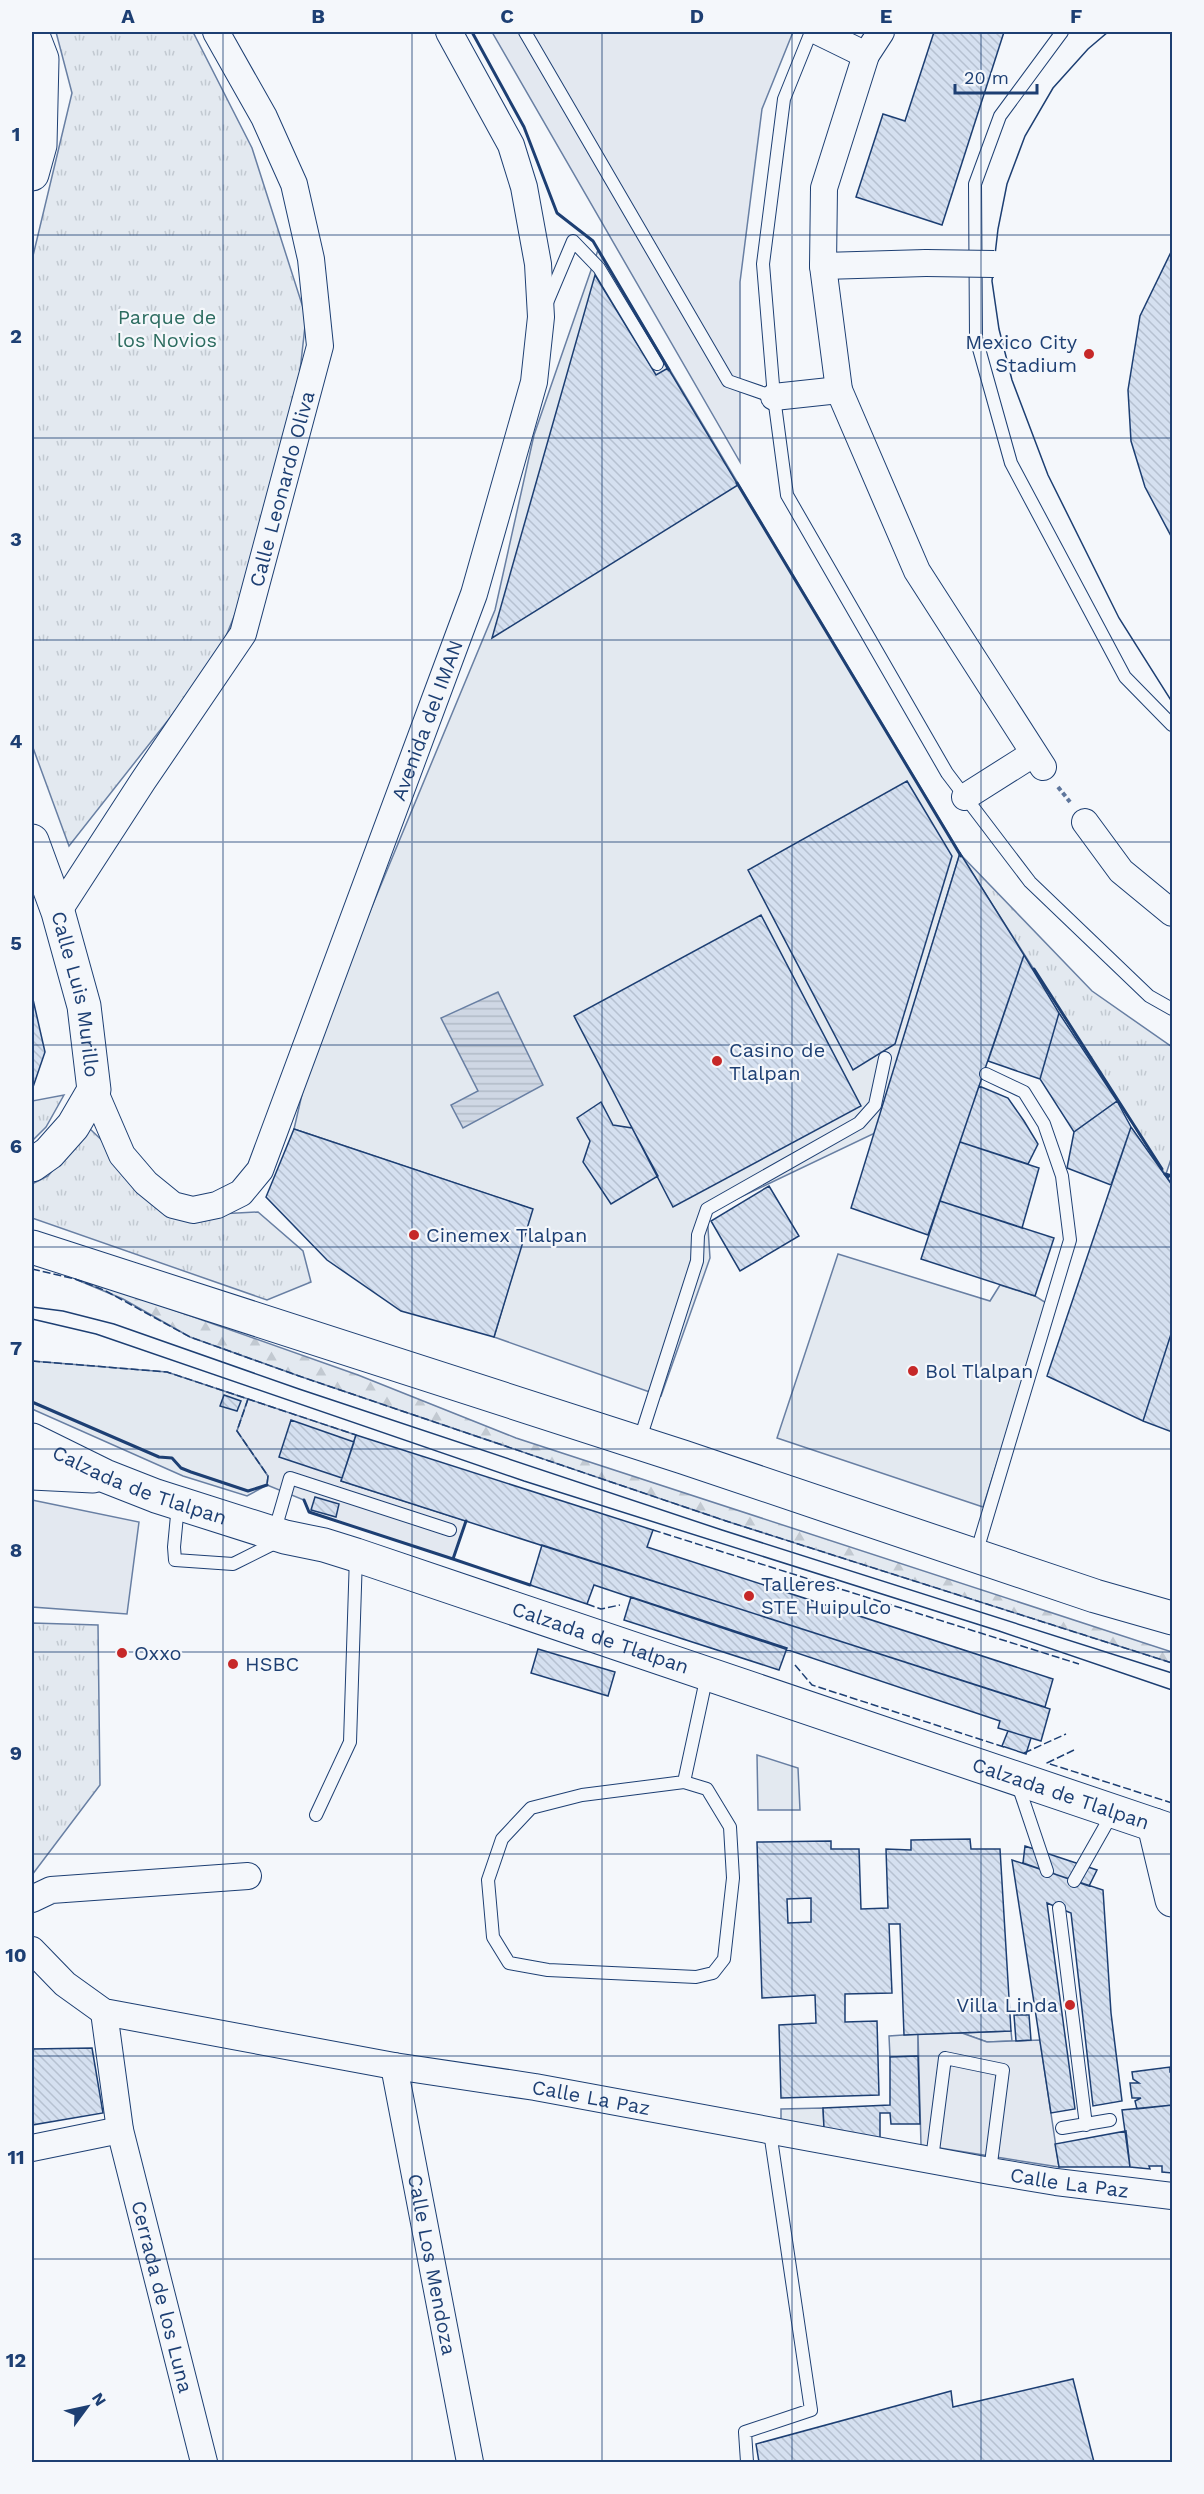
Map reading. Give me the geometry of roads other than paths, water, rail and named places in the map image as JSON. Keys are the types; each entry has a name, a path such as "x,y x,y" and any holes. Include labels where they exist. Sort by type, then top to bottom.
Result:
{"main road":[{"path":"32,33 42,59 40,145 32,168"},
{"name":"Calle Luis Murillo","path":"32,840 58,912 84,1006 94,1090 74,1126 49,1153 32,1165"},
{"path":"32,1247 639,1442 1095,1596 1173,1618"},
{"name":"Calzada de Tlalpan","path":"32,1440 105,1476 179,1504 280,1536 324,1545 356,1555 1014,1775 1163,1828"},
{"path":"32,1473 105,1476"},
{"path":"1163,1828 1173,1900"}],"street":[{"name":"Calle Leonardo Oliva","path":"58,912 143,781 243,634 320,346 311,259 294,184 264,117 216,32"},
{"name":"Avenida del IMAN","path":"94,1090 122,1155 146,1183 173,1205 193,1210 217,1205 241,1193 260,1170 474,594 534,382 541,317 538,264 525,187 511,145 449,32"},
{"path":"819,32 866,55"},
{"path":"881,32 866,55 824,188 823,266 839,390 917,571 1044,768 965,797"},
{"path":"823,266 994,264"},
{"path":"774,398 839,390"},
{"path":"1085,822 1121,872 1173,913"},
{"path":"32,1899 51,1890 248,1876"},
{"name":"Calle La Paz","path":"32,1950 65,1984 104,2012 394,2066 535,2087 990,2171 1056,2182 1173,2196"},
{"name":"Cerrada de los Luna","path":"104,2012 120,2130 204,2463"},
{"name":"Calle Los Mendoza","path":"394,2066 470,2463"},
{"path":"32,2148 120,2130"}],"lane":[{"path":"525,32 728,381 774,398"},
{"path":"811,32 784,99 763,264 774,398 787,495 947,773 965,797 1030,882 1149,996 1173,1009"},
{"path":"1062,32 1000,116 975,184 976,338 1011,463 1125,677 1173,725"},
{"path":"541,317 573,241 599,268 657,364"},
{"path":"639,1442 697,1261 698,1235 707,1209 859,1123 875,1105 885,1058"},
{"path":"975,1556 1070,1239 1062,1176 1044,1124 1024,1092 986,1074"},
{"path":"179,1504 174,1547 175,1560 233,1564 280,1536 290,1478 450,1530"},
{"path":"316,1815 350,1742 356,1555"},
{"path":"684,1782 707,1673"},
{"path":"1014,1775 1047,1871"},
{"path":"684,1782 708,1789 730,1827 733,1878 724,1959 713,1973 696,1977 548,1970 508,1963 493,1937 488,1880 502,1839 531,1808 582,1795 684,1782"},
{"path":"1074,1881 1114,1811"},
{"path":"1059,1908 1086,2125"},
{"path":"932,2159 945,2058 1003,2070 990,2171"},
{"path":"1062,2128 1110,2120"},
{"path":"747,2463 745,2432 810,2410 770,2132"}],"tram line":[{"path":"32,1307 63,1311 114,1324 299,1389 722,1530 1172,1673"},
{"path":"32,1319 96,1334 524,1481 999,1631 1172,1690"}],"place":[{"name":"Mexico City Stadium","path":"1089,354"},
{"name":"Casino de Tlalpan","path":"717,1061"},
{"name":"Cinemex Tlalpan","path":"414,1235"},
{"name":"Bol Tlalpan","path":"913,1371"},
{"name":"Talleres STE Huipulco","path":"749,1596"},
{"name":"Oxxo","path":"122,1653"},
{"name":"HSBC","path":"233,1664"},
{"name":"Villa Linda","path":"1070,2005"}],"park label":[{"name":"Parque de los Novios","path":"167,328"}]}
